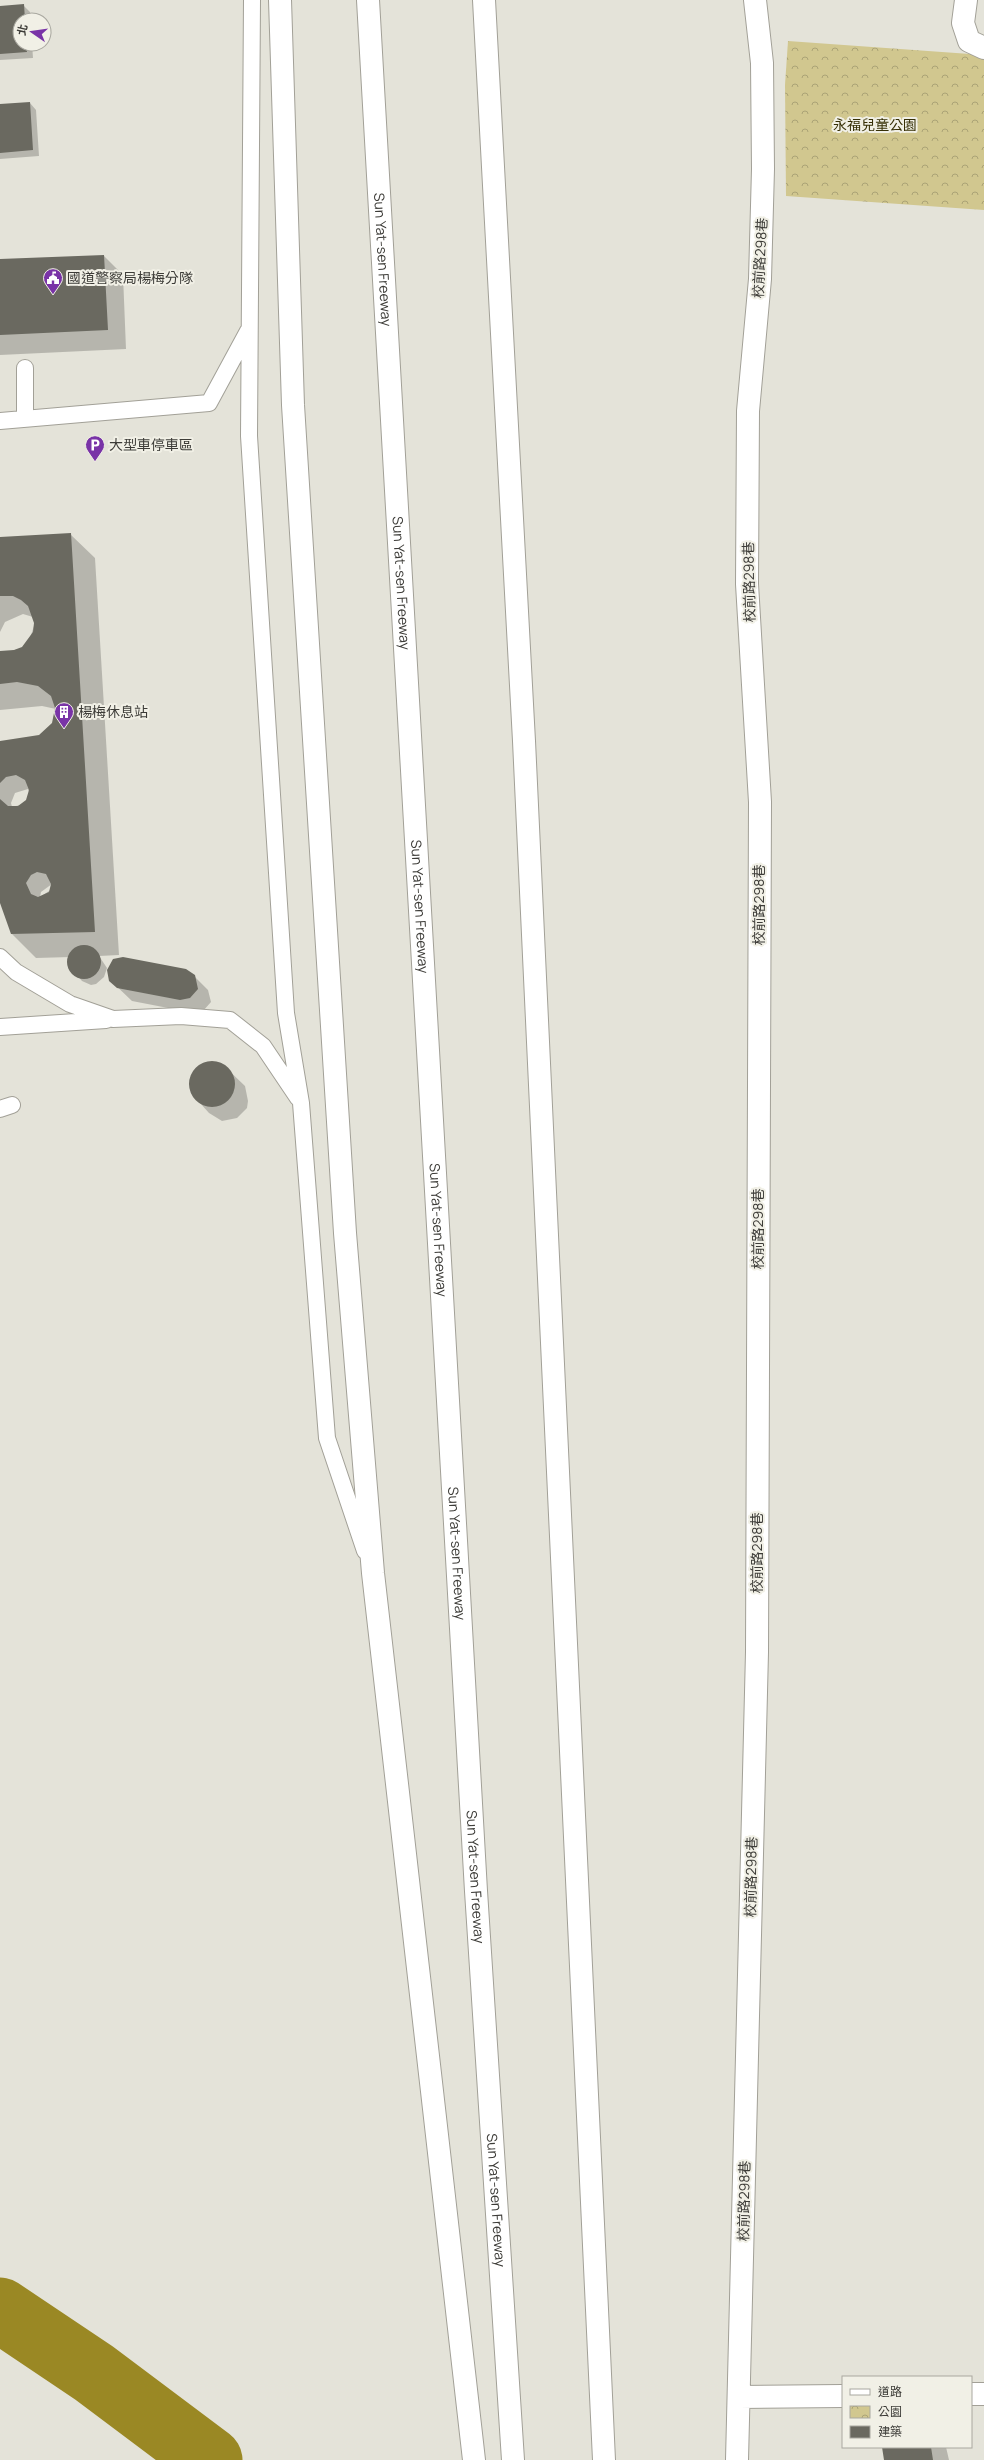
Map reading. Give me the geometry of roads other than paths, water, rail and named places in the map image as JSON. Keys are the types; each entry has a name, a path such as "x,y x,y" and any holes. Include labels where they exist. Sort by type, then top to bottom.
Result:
{"main road":[{"path":"280,0 293,405 345,1233 373,1573 474,2460"},
{"name":"Sun Yat-sen Freeway","path":"368,0 476,1891 513,2460"},
{"path":"484,0 525,749 604,2460"},
{"name":"校前路298巷","path":"737,2460 757,1652 760,802 747,584 748,411 760,279 763,169 762,63 755,0"},
{"path":"966,0 963,23 969,41 984,48"},
{"path":"972,2394 984,2394"},
{"path":"739,2397 842,2396"}],"lane":[{"path":"252,0 249,436 286,1013 301,1103 327,1438 373,1573"},
{"path":"0,421 209,403 249,330"},
{"path":"25,368 25,419"},
{"path":"0,957 16,972 70,1004 113,1019"},
{"path":"0,1027 181,1016 230,1020 263,1046 301,1103"}],"waterway":[{"path":"0,2310 94,2373 210,2460"}],"place":[{"name":"國道警察局楊梅分隊","path":"53,295"},
{"name":"大型車停車區","path":"95,462"},
{"name":"楊梅休息站","path":"64,729"}],"park label":[{"name":"永福兒童公園","path":"875,125"}]}
